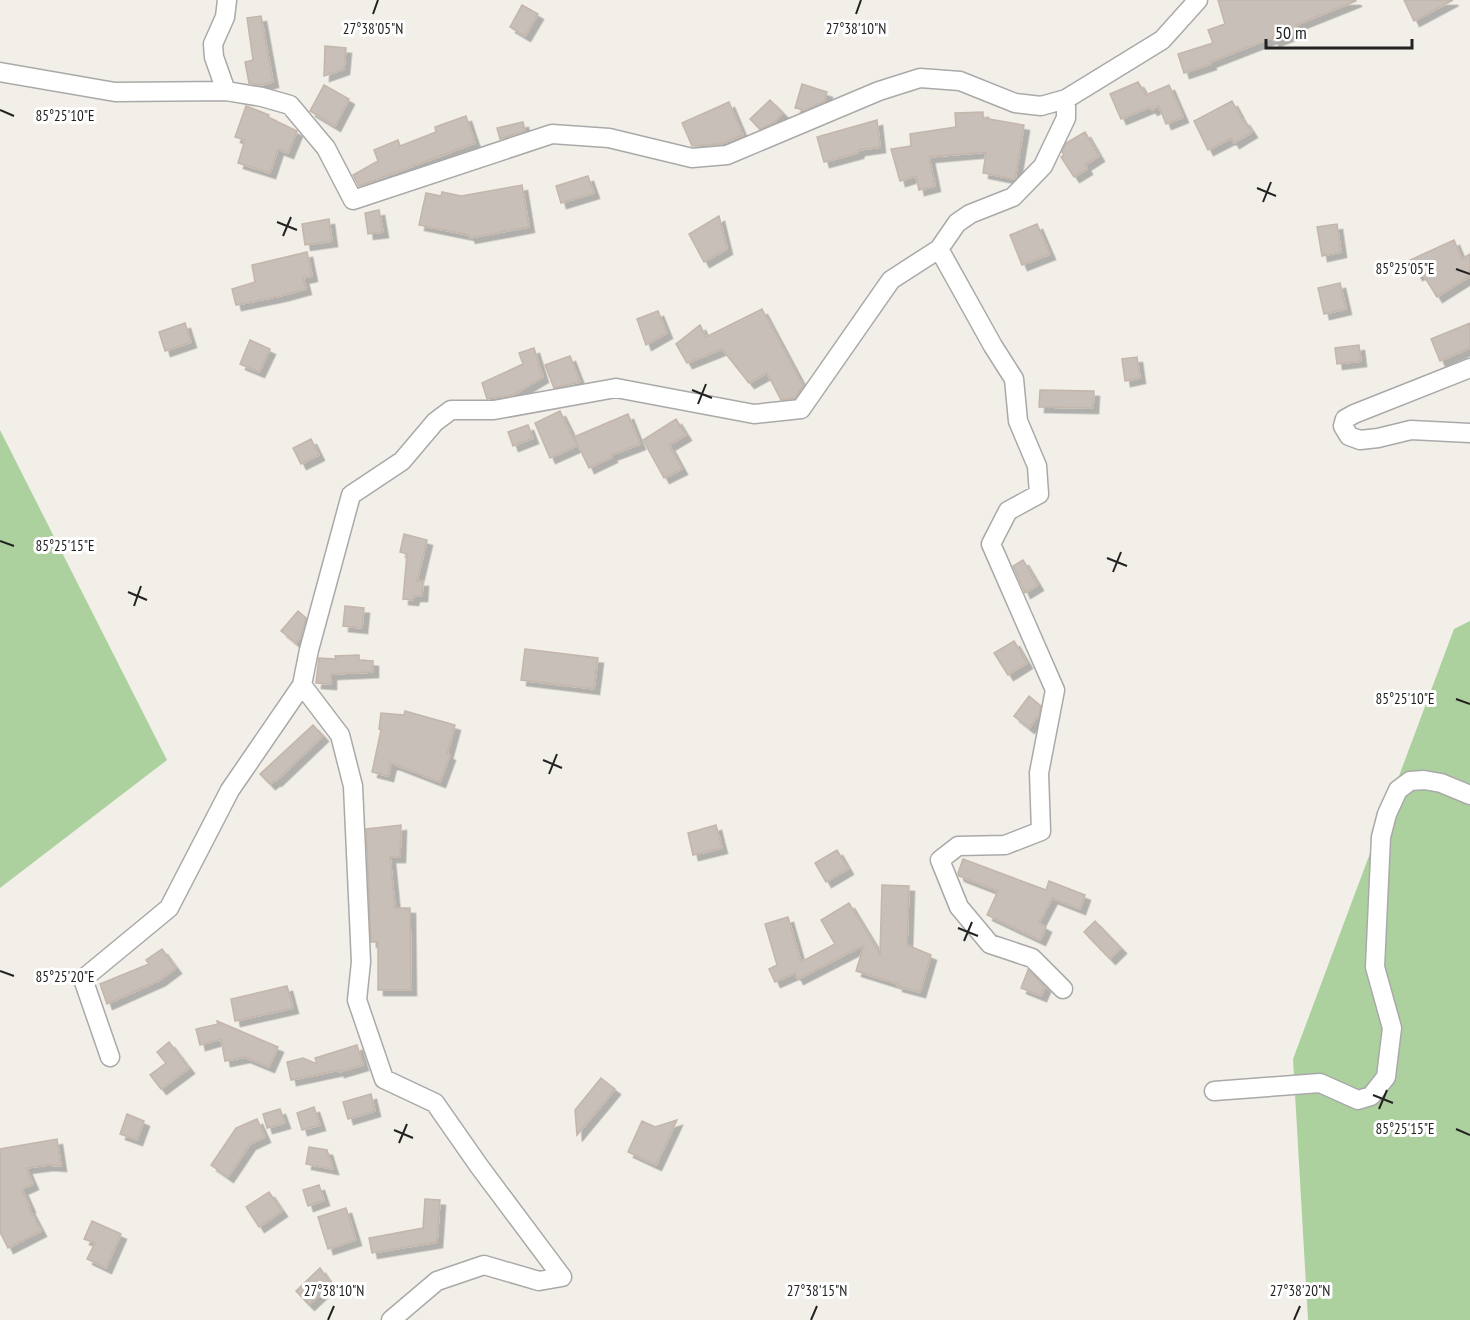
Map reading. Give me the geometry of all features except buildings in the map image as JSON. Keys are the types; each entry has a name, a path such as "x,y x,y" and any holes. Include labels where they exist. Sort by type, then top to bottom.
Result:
{"street":[{"path":"226,91 214,57 213,44 225,17 227,0"},
{"path":"0,72 115,92 226,91 262,96 290,105 326,148 353,200 552,134 609,138 692,158 727,155 879,91 920,78 960,81 1015,103 1041,106 1066,99 1162,40 1198,0"},
{"path":"110,1057 83,979 169,908 231,790 302,685 309,650 351,495 402,461 435,422 451,410 494,410 616,388 754,414 801,409 891,280 939,249 957,223 970,214 1013,197 1043,166 1066,118 1066,99"},
{"path":"939,249 1014,379 1018,421 1037,466 1040,494 1008,511 991,544 1055,690 1039,772 1041,831 1005,845 958,846 940,860 959,907 990,944 1032,958 1063,989"},
{"path":"1470,368 1354,414 1345,419 1343,426 1350,436 1360,440 1411,430 1470,433"},
{"path":"302,685 340,735 353,786 361,962 357,1000 384,1079 435,1103 562,1277 539,1281 484,1265 437,1281 391,1320"},
{"path":"1214,1091 1320,1083 1358,1100 1371,1096 1386,1077 1392,1028 1375,967 1381,837 1387,814 1398,790 1410,781 1424,780 1441,783 1470,795"}],"green space":[{"path":"0,430 167,760 0,888"},
{"path":"1470,621 1470,1320 1308,1320 1293,1059 1454,629"}]}
